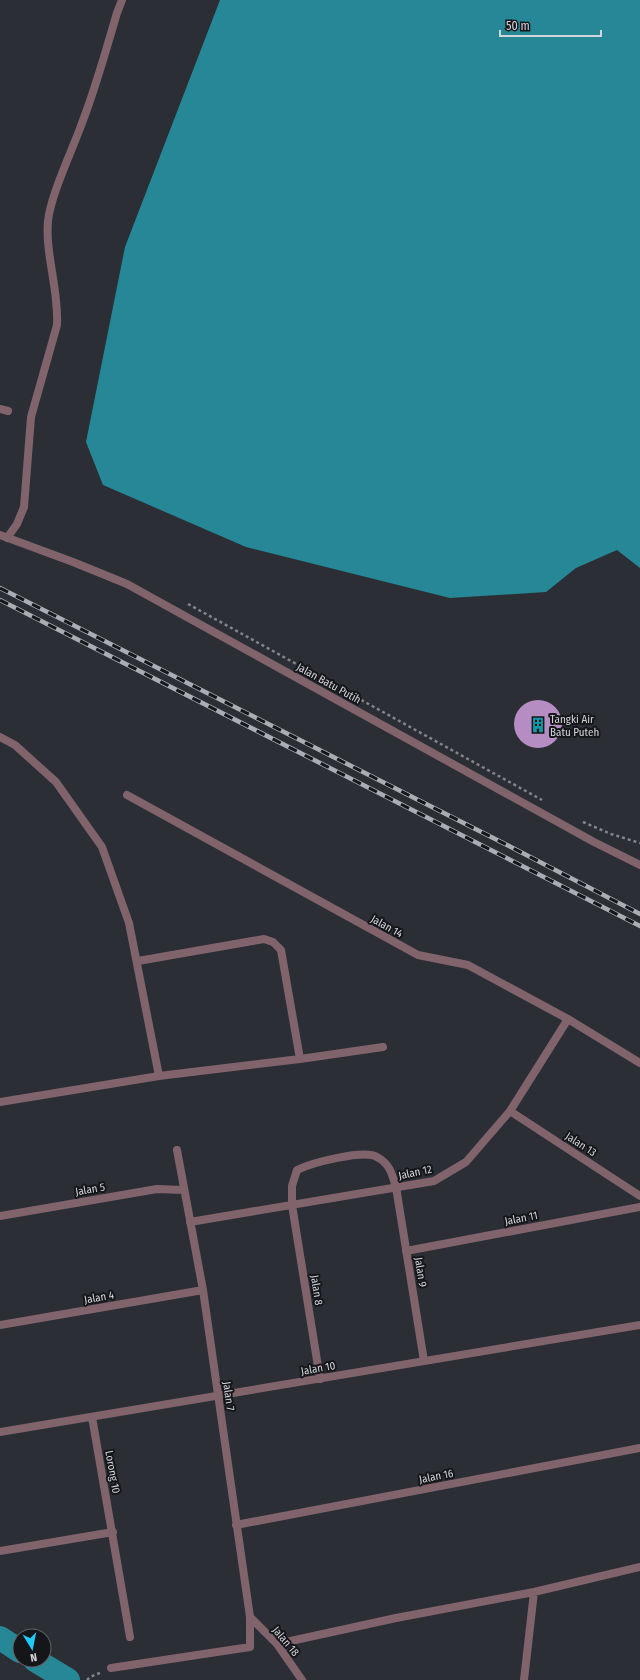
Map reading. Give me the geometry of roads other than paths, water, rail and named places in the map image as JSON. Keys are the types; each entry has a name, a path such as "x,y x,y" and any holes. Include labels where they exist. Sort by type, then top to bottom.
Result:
{"street":[{"path":"4,537 17,524 24,507 31,417 58,324 58,310 48,222 52,204 90,101 122,0"},
{"name":"Jalan Batu Putih","path":"4,537 73,562 127,584 587,838 640,865"},
{"path":"0,737 15,745 56,782 102,847 129,923 138,961 159,1076"},
{"name":"Jalan 14","path":"127,795 418,956 468,965 568,1019 640,1063"},
{"path":"138,961 264,938 273,942 281,950 300,1059"},
{"name":"Jalan 12","path":"190,1222 434,1180 466,1162 510,1111 568,1019"},
{"path":"0,1102 159,1076 300,1059 383,1047"},
{"name":"Jalan 13","path":"510,1111 640,1196"},
{"name":"Jalan 7","path":"111,1668 250,1647 250,1617 203,1290 177,1150"},
{"name":"Jalan 9","path":"292,1205 292,1186 297,1170 308,1165 339,1158 369,1154 377,1156 391,1169 396,1187 424,1361"},
{"name":"Jalan 5","path":"0,1216 156,1189 184,1190"},
{"name":"Jalan 8","path":"292,1205 320,1379"},
{"name":"Jalan 11","path":"406,1250 640,1207"},
{"name":"Jalan 4","path":"0,1326 203,1290"},
{"name":"Jalan 10","path":"0,1432 640,1325"},
{"name":"Lorong 10","path":"92,1417 130,1636"},
{"name":"Jalan 16","path":"236,1525 640,1448"},
{"path":"0,1551 113,1532"},
{"path":"277,1644 396,1618 534,1592 640,1567"},
{"path":"524,1680 534,1592"},
{"name":"Jalan 18","path":"250,1617 277,1644 302,1680"}],"water":[{"path":"220,0 640,0 640,568 617,550 576,568 546,592 450,598 246,547 103,485 86,442 125,247"}],"waterway":[{"path":"0,1638 12,1646"},
{"path":"48,1668 68,1680"}],"railway":[{"path":"0,588 640,914"},
{"path":"0,600 640,926"}],"place":[{"name":"Tangki Air Batu Puteh","path":"538,725"}]}
